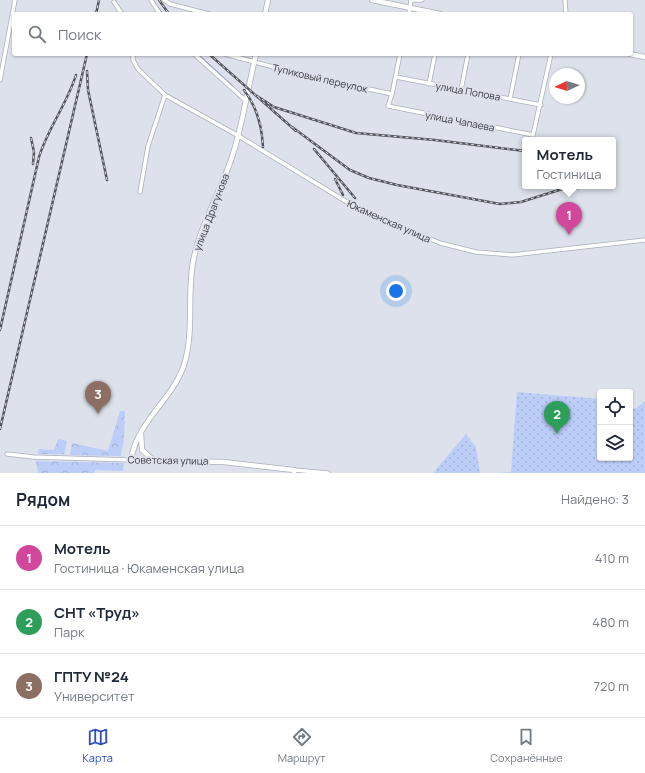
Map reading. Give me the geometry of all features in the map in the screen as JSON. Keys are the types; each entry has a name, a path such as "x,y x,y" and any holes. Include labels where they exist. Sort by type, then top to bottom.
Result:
{"main road":[{"path":"265,0 265,12"},
{"path":"265,12 268,0"},
{"path":"372,0 430,12"},
{"path":"633,55 645,57"},
{"name":"улица Драгунова","path":"131,460 134,444 178,376 184,363 189,339 194,258 200,236 233,154 255,56"},
{"path":"141,432 142,450 149,458 155,460"},
{"name":"Советская улица","path":"131,460 224,462 294,471"}],"street":[{"path":"13,12 15,0"},
{"path":"151,0 159,12"},
{"path":"164,0 170,4 201,12"},
{"path":"409,12 411,0 422,0"},
{"path":"565,0 566,12"},
{"path":"114,2 121,12"},
{"path":"0,80 12,16"},
{"name":"Юкаменская улица","path":"132,56 138,69 165,95 237,135 355,207 448,246 489,254 512,255 645,240"},
{"path":"196,56 245,100"},
{"name":"Тупиковый переулок","path":"233,56 303,75 392,94"},
{"path":"392,94 400,56"},
{"path":"429,84 435,56"},
{"path":"461,90 468,56"},
{"path":"510,98 519,56"},
{"path":"540,105 551,56"},
{"name":"улица Попова","path":"396,77 540,105"},
{"name":"улица Чапаева","path":"392,94 388,106 533,135 540,105"},
{"path":"140,192 148,146 165,95"},
{"name":"Советская улица","path":"8,454 33,457 131,460"},
{"name":"Советская улица","path":"294,471 328,473"}],"green space":[{"path":"517,392 597,399 597,461 633,461 633,408 635,409 645,401 645,473 498,473 511,472"},
{"path":"120,411 125,411 124,437 121,456 70,455 72,443 108,451"},
{"path":"466,434 476,447 480,473 433,473"},
{"path":"58,439 67,441 64,454 38,454 39,449 54,450"},
{"path":"36,461 124,463 123,471 95,470 94,473 38,473"}],"waterway":[{"path":"153,0 162,12"},
{"path":"200,56 233,86"}],"railway":[{"path":"96,12 99,0"},
{"path":"159,0 168,12"},
{"path":"0,429 87,56"},
{"path":"211,56 296,131"},
{"path":"87,71 88,90 107,180"},
{"path":"0,330 39,157 47,136 68,96 76,75"},
{"path":"244,90 249,96 258,117 263,147"},
{"path":"257,96 274,107 356,133 435,140 522,151"},
{"path":"292,127 350,170 369,178 397,185 500,204 521,202 559,190 568,189"},
{"path":"31,138 34,152 33,164"},
{"path":"314,149 355,198"},
{"path":"335,179 343,195"}],"place":[{"name":"Мотель","path":"569,235"},
{"name":"ГПТУ №24","path":"98,414"},
{"name":"СНТ «Труд»","path":"557,434"}]}
